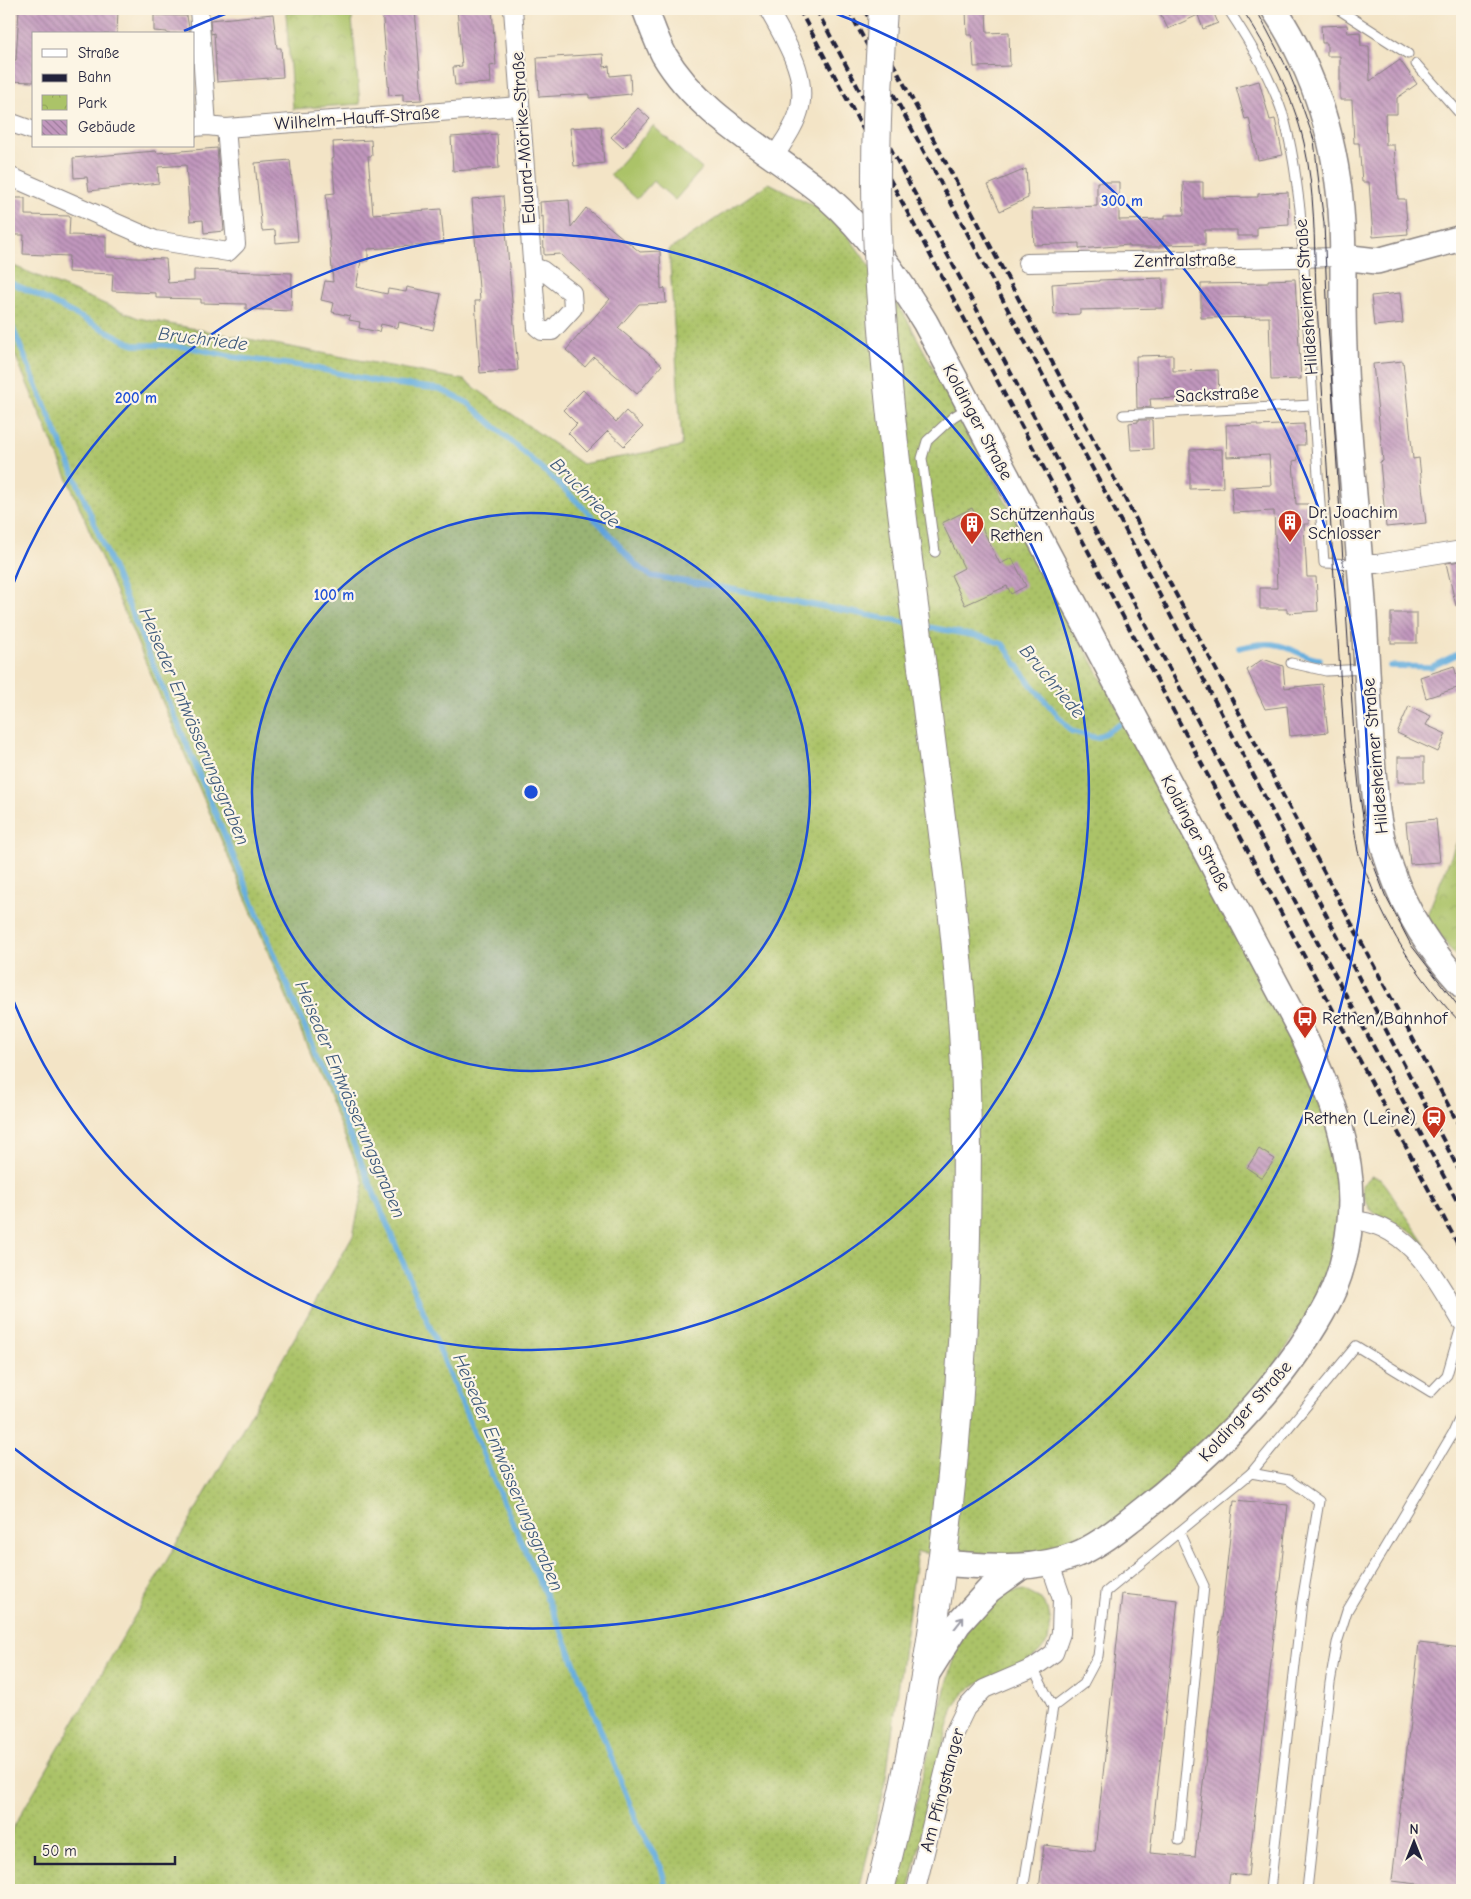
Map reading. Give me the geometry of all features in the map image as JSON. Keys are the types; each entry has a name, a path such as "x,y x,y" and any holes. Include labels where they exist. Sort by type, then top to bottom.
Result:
{"main road":[{"path":"880,1890 904,1787 924,1679 941,1562 956,1433 964,1304 967,1141 964,1048 954,936 898,484 888,385 877,230 877,93 883,9"}],"street":[{"path":"198,9 200,126"},
{"name":"Eduard-Mörike-Straße","path":"513,9 533,267"},
{"name":"Koldinger Straße","path":"646,9 664,54 681,79 710,109 827,198 857,228 901,282 926,322 969,407 1305,1039 1324,1080 1338,1118 1346,1151 1351,1184 1350,1220 1345,1252 1336,1282 1323,1312 1269,1389 1204,1459 1116,1531 1078,1554 1050,1564 1021,1568 941,1562"},
{"path":"768,9 797,66 802,88 798,116 774,157"},
{"name":"Hildesheimer Straße","path":"1274,9 1300,53 1316,90 1327,123 1335,163 1342,224 1346,393 1360,564 1375,793 1381,835 1390,868 1417,928 1462,985"},
{"name":"Wilhelm-Hauff-Straße","path":"200,126 226,128 520,106"},
{"path":"9,122 32,130"},
{"path":"9,176 154,240 228,252 236,244 226,128"},
{"path":"1342,257 1377,261 1462,238"},
{"name":"Zentralstraße","path":"1028,262 1342,257"},
{"path":"1360,564 1377,564 1462,550"},
{"path":"1350,1220 1362,1221 1390,1232 1411,1247 1424,1261 1462,1322"},
{"name":"Am Pfingstanger","path":"916,1890 953,1735 966,1708 984,1689 1033,1668 1054,1653 1061,1633 1062,1599 1050,1564"},
{"path":"924,1679 958,1624 989,1590 1021,1568"}],"lane":[{"name":"Hildesheimer Straße","path":"1228,9 1265,72 1282,114 1293,156 1300,209 1324,563 1360,564"},
{"path":"1338,9 1408,54"},
{"path":"1416,64 1462,116"},
{"name":"Sackstraße","path":"1123,416 1313,405"},
{"path":"935,552 922,458 927,441 953,417 969,407"},
{"path":"1291,663 1326,671 1367,669"},
{"path":"1053,1707 1083,1684 1098,1656 1106,1592 1251,1474 1356,1346 1431,1392 1447,1375 1462,1322"},
{"path":"1307,1890 1330,1683 1337,1643 1347,1611 1454,1432 1462,1413"},
{"path":"1251,1474 1289,1480 1319,1501 1302,1602 1270,1890"},
{"path":"1178,1840 1204,1586 1179,1532"},
{"path":"1023,1890 1053,1707 1033,1668"}],"green space":[{"path":"351,9 360,104 293,109 286,13"},
{"path":"653,126 702,169 675,200 653,181 637,199 610,175"},
{"path":"769,183 833,215 904,314 1180,824 1310,1058 1344,1190 1335,1246 1315,1303 1265,1381 1197,1455 1111,1526 1047,1557 962,1558 917,1552 886,1778 859,1890 9,1890 9,1835 353,1236 364,1183 228,856 9,341 9,264 138,318 464,380 582,464 682,446 669,250"},
{"path":"1462,829 1462,962 1449,948 1427,915"},
{"path":"1372,1176 1380,1178 1427,1246 1412,1232 1390,1219 1372,1212 1364,1198 1362,1185"},
{"path":"1023,1590 1039,1598 1048,1609 1051,1623 1048,1641 1027,1662 978,1683 964,1693 954,1707 909,1890 895,1890 937,1717 960,1640 989,1601 1006,1593"}],"building":[{"path":"19,9 118,9 117,32 32,32 32,82 9,81 10,60 16,60"},
{"path":"382,9 415,9 422,100 403,101 403,94 389,95"},
{"path":"457,9 492,9 496,65 490,66 491,83 455,85 453,67 462,66"},
{"path":"966,9 986,9 987,33 1009,32 1010,66 974,67 972,35 967,35"},
{"path":"1158,9 1212,9 1218,23 1203,29 1198,15 1168,29"},
{"path":"273,14 277,48 281,48 283,77 217,82 214,33 211,34 210,20"},
{"path":"154,15 187,16 190,32 154,31"},
{"path":"1347,25 1348,33 1360,32 1361,46 1369,46 1370,81 1400,60 1417,84 1397,98 1397,114 1385,114 1386,145 1394,145 1398,199 1405,199 1408,234 1373,237 1369,182 1362,182 1359,143 1354,143 1352,100 1340,100 1340,56 1327,56 1327,43 1322,43 1321,26"},
{"path":"603,54 604,67 609,66 610,76 630,74 631,94 589,98 589,94 539,97 537,58"},
{"path":"1259,81 1270,120 1275,119 1283,155 1258,160 1249,118 1245,119 1236,87"},
{"path":"638,108 650,119 623,148 611,137"},
{"path":"601,126 604,163 574,166 570,128"},
{"path":"497,134 499,168 453,171 451,137"},
{"path":"371,140 372,156 368,156 373,214 441,209 444,244 368,249 368,261 361,261 356,287 387,294 388,289 406,292 407,287 441,294 433,330 399,322 398,328 381,324 379,332 359,328 360,322 349,320 350,316 332,312 334,303 321,300 325,281 333,282 326,194 335,193 332,159 334,158 333,142"},
{"path":"217,148 224,231 204,233 203,220 190,221 186,165 158,167 159,183 89,191 87,177 74,178 73,158"},
{"path":"290,160 298,241 276,243 275,230 262,231 255,163"},
{"path":"1026,169 1028,198 1000,211 988,185"},
{"path":"1097,182 1119,182 1119,220 1165,219 1165,215 1184,215 1183,182 1203,182 1203,198 1258,197 1258,194 1288,192 1289,225 1257,227 1257,236 1237,236 1237,230 1205,230 1205,244 1160,245 1160,247 1129,247 1129,245 1079,249 1079,243 1034,245 1032,209 1097,206"},
{"path":"503,196 518,370 480,373 475,301 480,301 472,199"},
{"path":"9,198 25,198 25,215 70,216 69,235 106,236 106,257 166,259 168,283 194,281 194,270 292,273 291,311 246,309 246,304 201,303 201,299 156,298 156,293 112,291 113,274 68,272 69,256 23,254 24,235 9,235"},
{"path":"569,200 571,227 586,208 640,252 660,251 661,289 665,288 666,303 639,304 618,328 662,365 637,394 594,357 585,367 566,350 610,299 560,254 544,255 543,216 541,217 540,202"},
{"path":"1163,278 1163,308 1080,310 1080,314 1054,315 1052,284"},
{"path":"1295,279 1301,379 1271,380 1269,317 1201,318 1201,284 1268,283 1268,280"},
{"path":"1400,293 1403,323 1374,326 1371,296"},
{"path":"1173,355 1173,371 1218,370 1219,397 1150,399 1151,407 1137,408 1136,356"},
{"path":"1403,361 1413,459 1419,458 1426,523 1386,527 1380,462 1383,461 1373,364"},
{"path":"583,390 616,422 626,411 643,427 624,446 608,431 587,452 568,433 577,424 563,410"},
{"path":"1138,420 1152,420 1153,449 1131,450 1129,423 1138,422"},
{"path":"1257,424 1257,426 1304,424 1305,445 1297,445 1298,460 1293,461 1296,504 1308,504 1309,524 1304,524 1307,577 1316,577 1318,611 1287,613 1287,609 1260,609 1260,588 1277,588 1274,511 1233,513 1231,487 1271,485 1269,455 1227,457 1226,425"},
{"path":"1222,449 1223,488 1190,489 1190,450"},
{"name":"Schützenhaus Rethen","path":"972,508 1000,564 1012,558 1026,586 1011,594 1007,586 965,605 951,575 964,568 942,523"},
{"path":"1462,561 1462,605 1456,606 1446,563"},
{"path":"1391,613 1417,613 1417,643 1391,643"},
{"path":"1263,659 1283,666 1285,688 1322,684 1328,732 1290,736 1287,706 1265,709 1247,670"},
{"path":"1454,666 1460,687 1426,698 1420,677"},
{"path":"1409,706 1431,716 1426,725 1446,734 1438,752 1397,733"},
{"path":"1398,757 1424,757 1424,782 1398,782"},
{"path":"1436,819 1440,862 1410,864 1406,822"},
{"path":"1259,1149 1275,1159 1262,1178 1247,1168"},
{"path":"1234,1500 1288,1505 1248,1876 1230,1874 1228,1890 1039,1890 1044,1845 1095,1851 1122,1594 1178,1600 1150,1853 1195,1857"},
{"path":"1419,1643 1462,1648 1462,1889 1392,1881"}],"waterway":[{"name":"Bruchriede","path":"9,282 134,345 193,348 233,357 310,367 379,382 440,389 468,403 557,482 600,524 637,566 651,576 720,587 909,623"},
{"name":"Heiseder Entwässerungsgraben","path":"9,319 501,1497 560,1627 637,1822 661,1867 667,1890"},
{"name":"Bruchriede","path":"923,626 982,637 1003,644 1029,682 1071,731 1097,738 1120,724"},
{"name":"Bruchriede","path":"1239,648 1258,644 1273,644 1320,659"},
{"name":"Bruchriede","path":"1390,666 1431,667 1462,652"}],"tram line":[{"path":"1242,9 1279,73 1299,125 1308,161 1313,216 1344,737 1358,851 1386,920 1408,957 1433,992 1462,1024"},
{"path":"1256,9 1287,68 1314,140 1324,223 1328,323 1354,736 1368,850 1385,895 1411,945 1462,1011"}],"railway":[{"path":"799,9 1462,1252"},
{"path":"816,9 1462,1210"},
{"path":"848,9 1153,582 1462,1176"},
{"path":"864,9 1462,1131"}],"place":[{"name":"Dr. Joachim Schlosser","path":"1290,543"},
{"name":"Schützenhaus Rethen","path":"972,545"},
{"name":"Rethen/Bahnhof","path":"1305,1039"},
{"name":"Rethen (Leine)","path":"1434,1139"}]}
